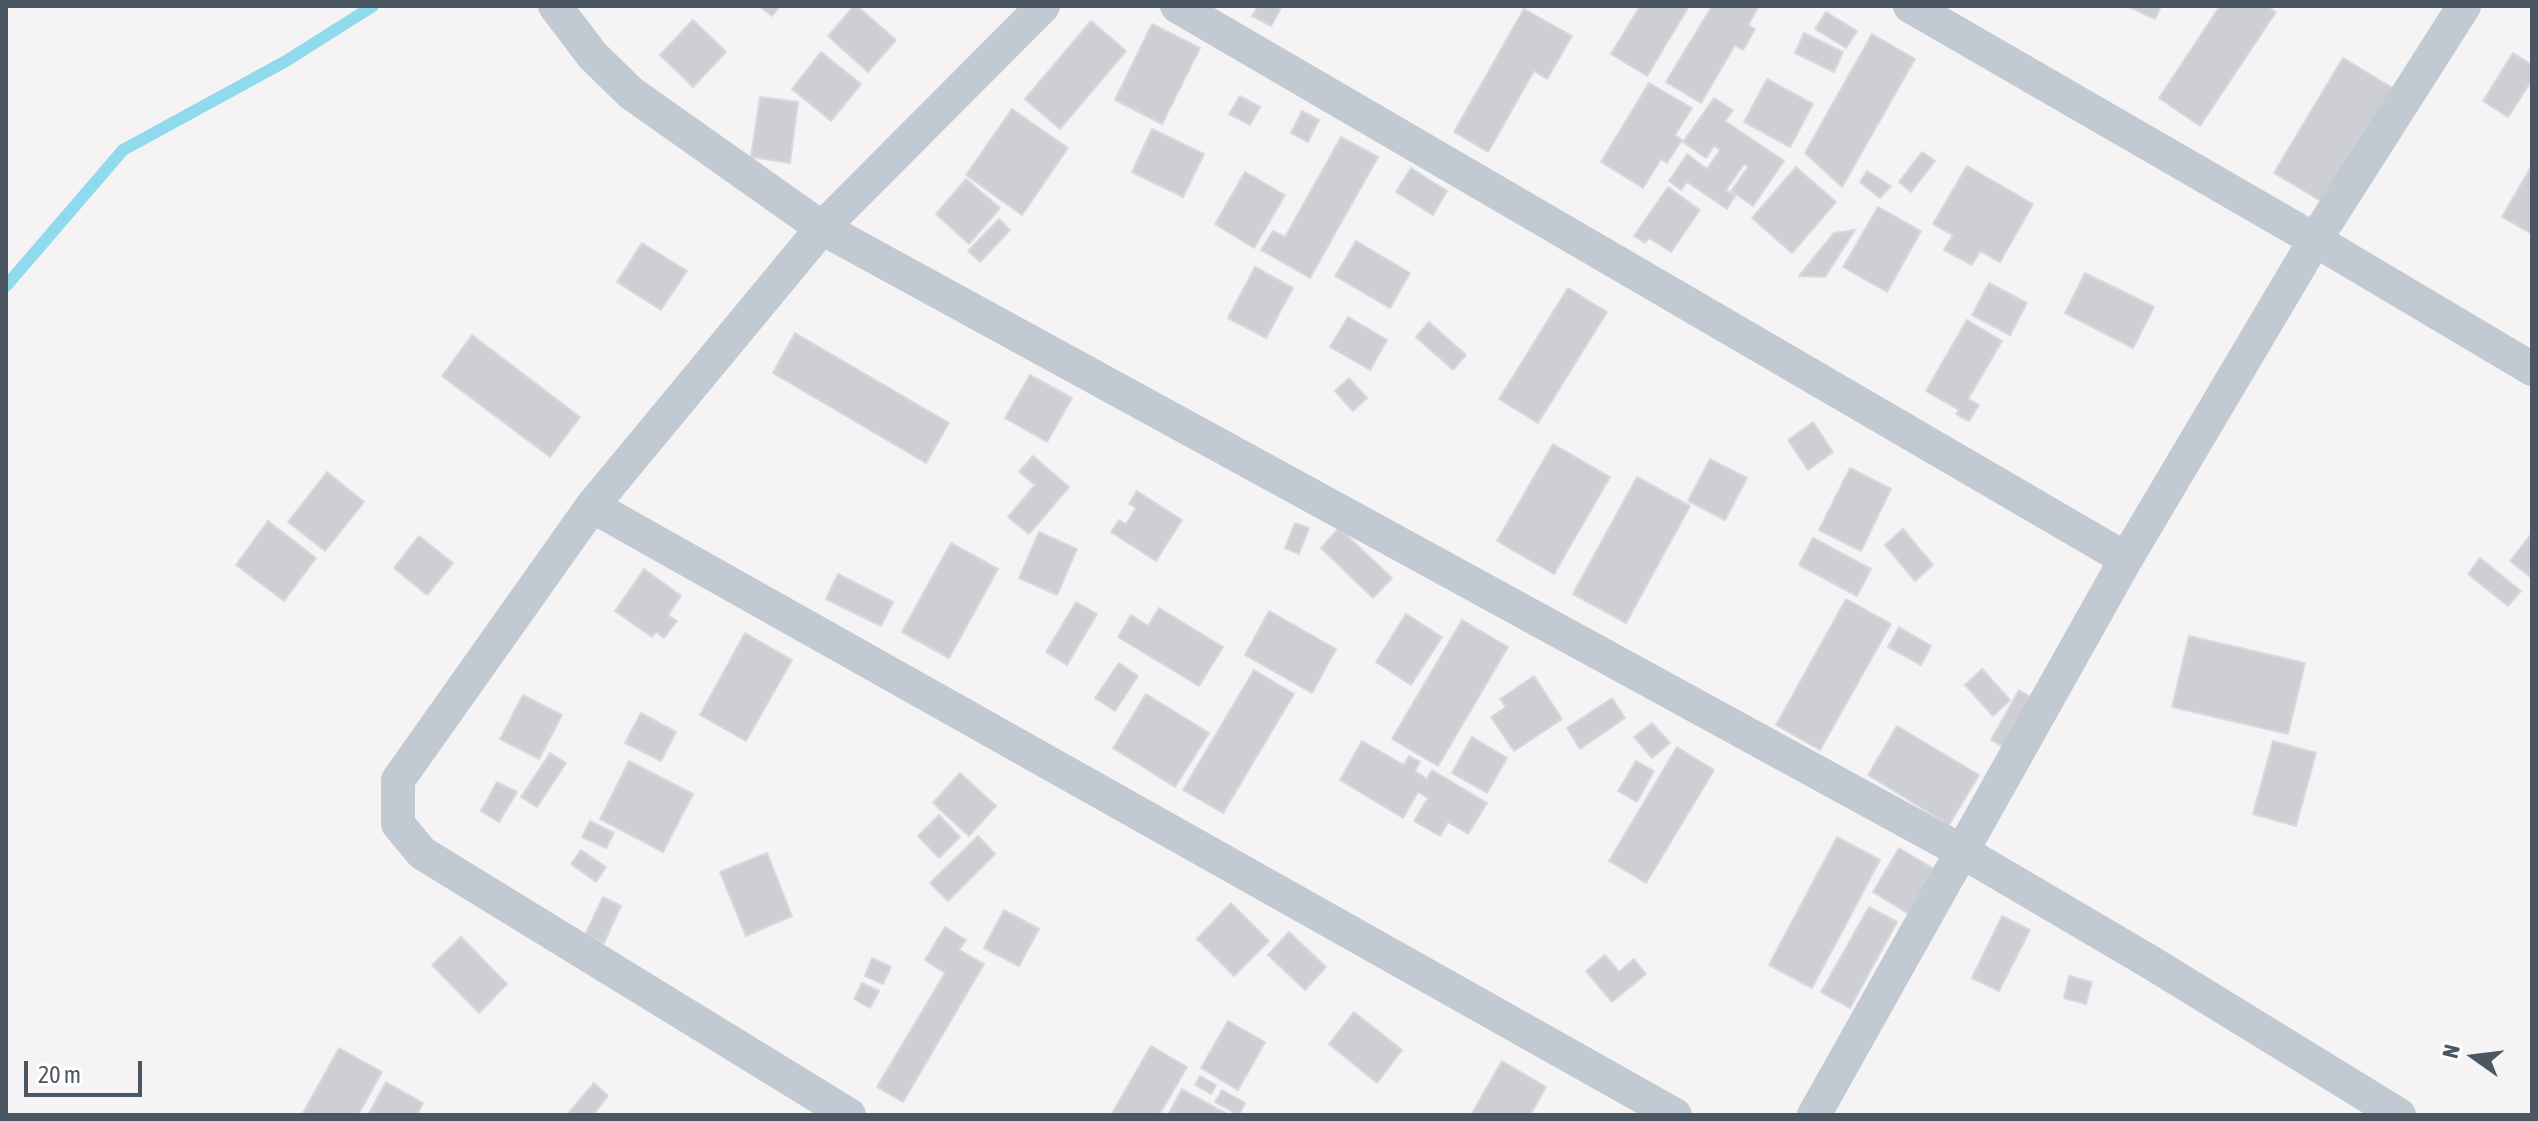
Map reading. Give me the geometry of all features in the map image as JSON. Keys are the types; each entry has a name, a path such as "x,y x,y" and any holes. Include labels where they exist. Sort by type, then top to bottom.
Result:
{"street":[{"path":"555,6 593,56 631,93 822,228 1963,852 2399,1115"},
{"path":"849,1115 422,853 398,824 398,780 592,506 822,228 1043,6"},
{"path":"1177,6 2126,559"},
{"path":"1910,6 2532,369"},
{"path":"1814,1115 2126,559 2315,240 2464,6"},
{"path":"592,506 1675,1115"}],"building":[{"path":"759,6 780,6 772,16"},
{"path":"854,6 896,40 868,72 828,36"},
{"path":"1258,6 1281,8 1271,26 1252,16"},
{"path":"1640,6 1689,6 1647,76 1611,54"},
{"path":"1712,6 1759,6 1748,25 1755,29 1743,50 1735,45 1701,103 1666,82"},
{"path":"2127,6 2161,6 2155,19"},
{"path":"2220,6 2267,6 2276,12 2200,126 2159,98"},
{"path":"1524,9 1572,36 1547,79 1534,71 1488,152 1454,132"},
{"path":"1826,12 1857,31 1846,48 1815,29"},
{"path":"693,20 726,52 693,87 660,55"},
{"path":"1091,21 1126,51 1060,129 1025,99"},
{"path":"1152,24 1200,48 1162,124 1115,100"},
{"path":"1804,33 1843,52 1834,72 1795,53"},
{"path":"1872,34 1915,59 1842,187 1805,153"},
{"path":"821,52 861,84 831,121 792,89"},
{"path":"2513,53 2532,65 2532,80 2508,117 2483,101"},
{"path":"2343,58 2396,90 2326,204 2274,173"},
{"path":"1767,79 1813,104 1790,147 1744,122"},
{"path":"1649,83 1692,108 1675,135 1682,140 1667,163 1661,159 1643,188 1601,162"},
{"path":"1240,96 1260,107 1250,125 1229,114"},
{"path":"760,97 798,102 790,163 751,157"},
{"path":"1714,98 1733,110 1725,121 1784,161 1753,206 1731,191 1748,167 1744,164 1726,190 1735,196 1727,209 1687,182 1681,190 1669,181 1687,154 1707,169 1720,150 1714,146 1706,158 1683,142"},
{"path":"1012,109 1068,148 1022,215 966,175"},
{"path":"1302,111 1319,120 1308,142 1291,133"},
{"path":"1152,129 1204,154 1183,197 1132,172"},
{"path":"1341,137 1378,157 1310,278 1261,250 1273,231 1285,237"},
{"path":"1922,152 1935,161 1911,192 1899,182"},
{"path":"2532,165 2532,234 2502,217"},
{"path":"1967,166 2033,204 2000,262 1980,251 1972,265 1944,250 1953,235 1933,224"},
{"path":"1796,167 1836,202 1792,253 1752,218"},
{"path":"1411,168 1447,191 1433,215 1396,192"},
{"path":"1867,171 1891,186 1880,198 1860,182"},
{"path":"1245,172 1285,195 1254,248 1215,224"},
{"path":"966,179 1000,208 969,244 936,214"},
{"path":"1668,187 1700,210 1671,252 1649,238 1645,243 1634,236"},
{"path":"1878,207 1921,231 1887,292 1843,267"},
{"path":"999,219 1010,230 980,262 968,251"},
{"path":"1855,230 1825,277 1799,276 1834,233"},
{"path":"1356,241 1410,273 1390,308 1335,276"},
{"path":"642,243 687,271 661,310 617,282"},
{"path":"1255,267 1293,288 1266,338 1228,318"},
{"path":"2085,273 2154,307 2133,348 2065,313"},
{"path":"1989,283 2027,303 2010,335 1972,315"},
{"path":"1568,288 1607,312 1538,423 1499,399"},
{"path":"1348,317 1387,340 1370,370 1330,347"},
{"path":"1967,320 2002,341 1968,399 1979,405 1969,421 1956,414 1959,410 1926,391"},
{"path":"1429,322 1466,355 1453,370 1416,337"},
{"path":"795,333 949,423 926,463 773,373"},
{"path":"472,335 580,417 550,457 442,376"},
{"path":"1030,375 1072,398 1047,442 1005,418"},
{"path":"1349,378 1367,398 1353,411 1335,391"},
{"path":"1813,422 1833,452 1808,470 1788,440"},
{"path":"1553,444 1610,477 1554,574 1497,541"},
{"path":"1033,456 1069,487 1029,534 1008,517 1035,485 1019,472"},
{"path":"1710,459 1747,478 1725,520 1688,501"},
{"path":"1850,468 1891,489 1861,551 1819,530"},
{"path":"327,472 364,502 325,551 288,522"},
{"path":"1637,477 1690,506 1626,623 1573,594"},
{"path":"1137,491 1182,520 1156,561 1111,532 1119,520 1126,524 1136,508 1129,504"},
{"path":"268,521 316,558 284,601 236,565"},
{"path":"1295,523 1309,528 1299,554 1285,548"},
{"path":"1339,528 1392,578 1373,598 1321,548"},
{"path":"1903,529 1933,565 1915,581 1885,545"},
{"path":"1039,532 1077,549 1057,595 1019,578"},
{"path":"2532,533 2532,578 2510,561"},
{"path":"419,536 453,563 427,595 394,568"},
{"path":"1813,538 1871,569 1857,596 1799,565"},
{"path":"951,543 998,569 949,658 902,632"},
{"path":"2480,558 2521,591 2508,606 2468,574"},
{"path":"644,569 681,596 668,615 677,621 664,638 656,632 652,637 615,611"},
{"path":"838,574 893,602 881,626 826,599"},
{"path":"1846,599 1891,624 1820,750 1776,725"},
{"path":"1076,602 1097,614 1067,665 1046,652"},
{"path":"1159,608 1223,647 1199,686 1118,637 1131,615 1148,626"},
{"path":"1269,611 1336,649 1312,693 1245,655"},
{"path":"1406,614 1442,637 1411,685 1376,662"},
{"path":"1462,620 1508,647 1438,766 1392,739"},
{"path":"1899,627 1931,646 1921,665 1888,647"},
{"path":"745,633 792,660 746,741 700,715"},
{"path":"2189,636 2305,663 2288,734 2172,707"},
{"path":"1119,663 1138,676 1115,711 1095,698"},
{"path":"1982,669 2010,700 1993,716 1965,685"},
{"path":"1254,670 1294,694 1223,813 1183,790"},
{"path":"1534,676 1562,719 1514,751 1491,717 1506,707 1500,699"},
{"path":"2019,690 2035,699 2007,749 1991,740"},
{"path":"1146,694 1209,733 1175,787 1113,748"},
{"path":"523,695 562,715 539,759 500,739"},
{"path":"1612,698 1625,718 1580,749 1567,728"},
{"path":"641,713 676,732 661,761 625,743"},
{"path":"1652,723 1670,743 1652,758 1634,737"},
{"path":"1897,726 1979,775 1949,825 1868,775"},
{"path":"1472,737 1507,758 1487,793 1452,773"},
{"path":"1362,741 1404,765 1409,756 1420,762 1415,771 1427,779 1432,770 1487,803 1468,834 1448,822 1440,836 1414,821 1428,798 1418,792 1403,818 1340,780"},
{"path":"2273,741 2316,753 2296,826 2253,814"},
{"path":"1677,747 1714,770 1646,883 1609,861"},
{"path":"550,753 566,763 537,807 521,797"},
{"path":"629,761 693,794 663,852 600,819"},
{"path":"1636,761 1654,771 1637,802 1618,791"},
{"path":"960,773 996,806 969,836 933,803"},
{"path":"497,782 517,792 499,822 481,811"},
{"path":"939,815 960,837 939,858 918,836"},
{"path":"590,821 614,833 606,848 582,837"},
{"path":"978,836 995,854 948,901 930,883"},
{"path":"1837,837 1880,860 1812,988 1769,965"},
{"path":"1899,848 1939,872 1912,916 1873,892"},
{"path":"581,850 606,867 596,882 571,864"},
{"path":"767,853 792,916 746,936 720,872"},
{"path":"603,897 621,906 604,943 585,935"},
{"path":"1231,903 1269,941 1234,976 1197,939"},
{"path":"1869,907 1897,922 1850,1008 1821,992"},
{"path":"1004,910 1039,929 1019,966 984,948"},
{"path":"2002,916 2030,930 1999,991 1972,978"},
{"path":"945,927 966,940 959,950 984,964 903,1102 877,1087 945,973 925,960"},
{"path":"1289,932 1326,967 1305,990 1268,955"},
{"path":"461,937 507,984 479,1013 432,965"},
{"path":"1605,955 1619,972 1634,959 1646,974 1612,1002 1586,971"},
{"path":"872,958 891,967 883,984 865,976"},
{"path":"2069,976 2092,982 2086,1004 2064,998"},
{"path":"862,983 879,991 870,1008 854,999"},
{"path":"1354,1012 1402,1050 1377,1083 1329,1044"},
{"path":"1228,1021 1265,1042 1238,1090 1201,1068"},
{"path":"1151,1046 1187,1067 1159,1115 1111,1115"},
{"path":"339,1048 382,1072 358,1115 302,1115"},
{"path":"1502,1061 1546,1087 1530,1115 1471,1115"},
{"path":"1200,1076 1216,1085 1211,1094 1195,1085"},
{"path":"386,1082 423,1103 417,1115 368,1115"},
{"path":"594,1083 608,1096 593,1115 567,1115"},
{"path":"1182,1089 1229,1115 1168,1115"},
{"path":"1222,1090 1245,1103 1239,1115 1215,1102"}],"waterway":[{"path":"6,286 123,150 286,61 373,6"}]}
